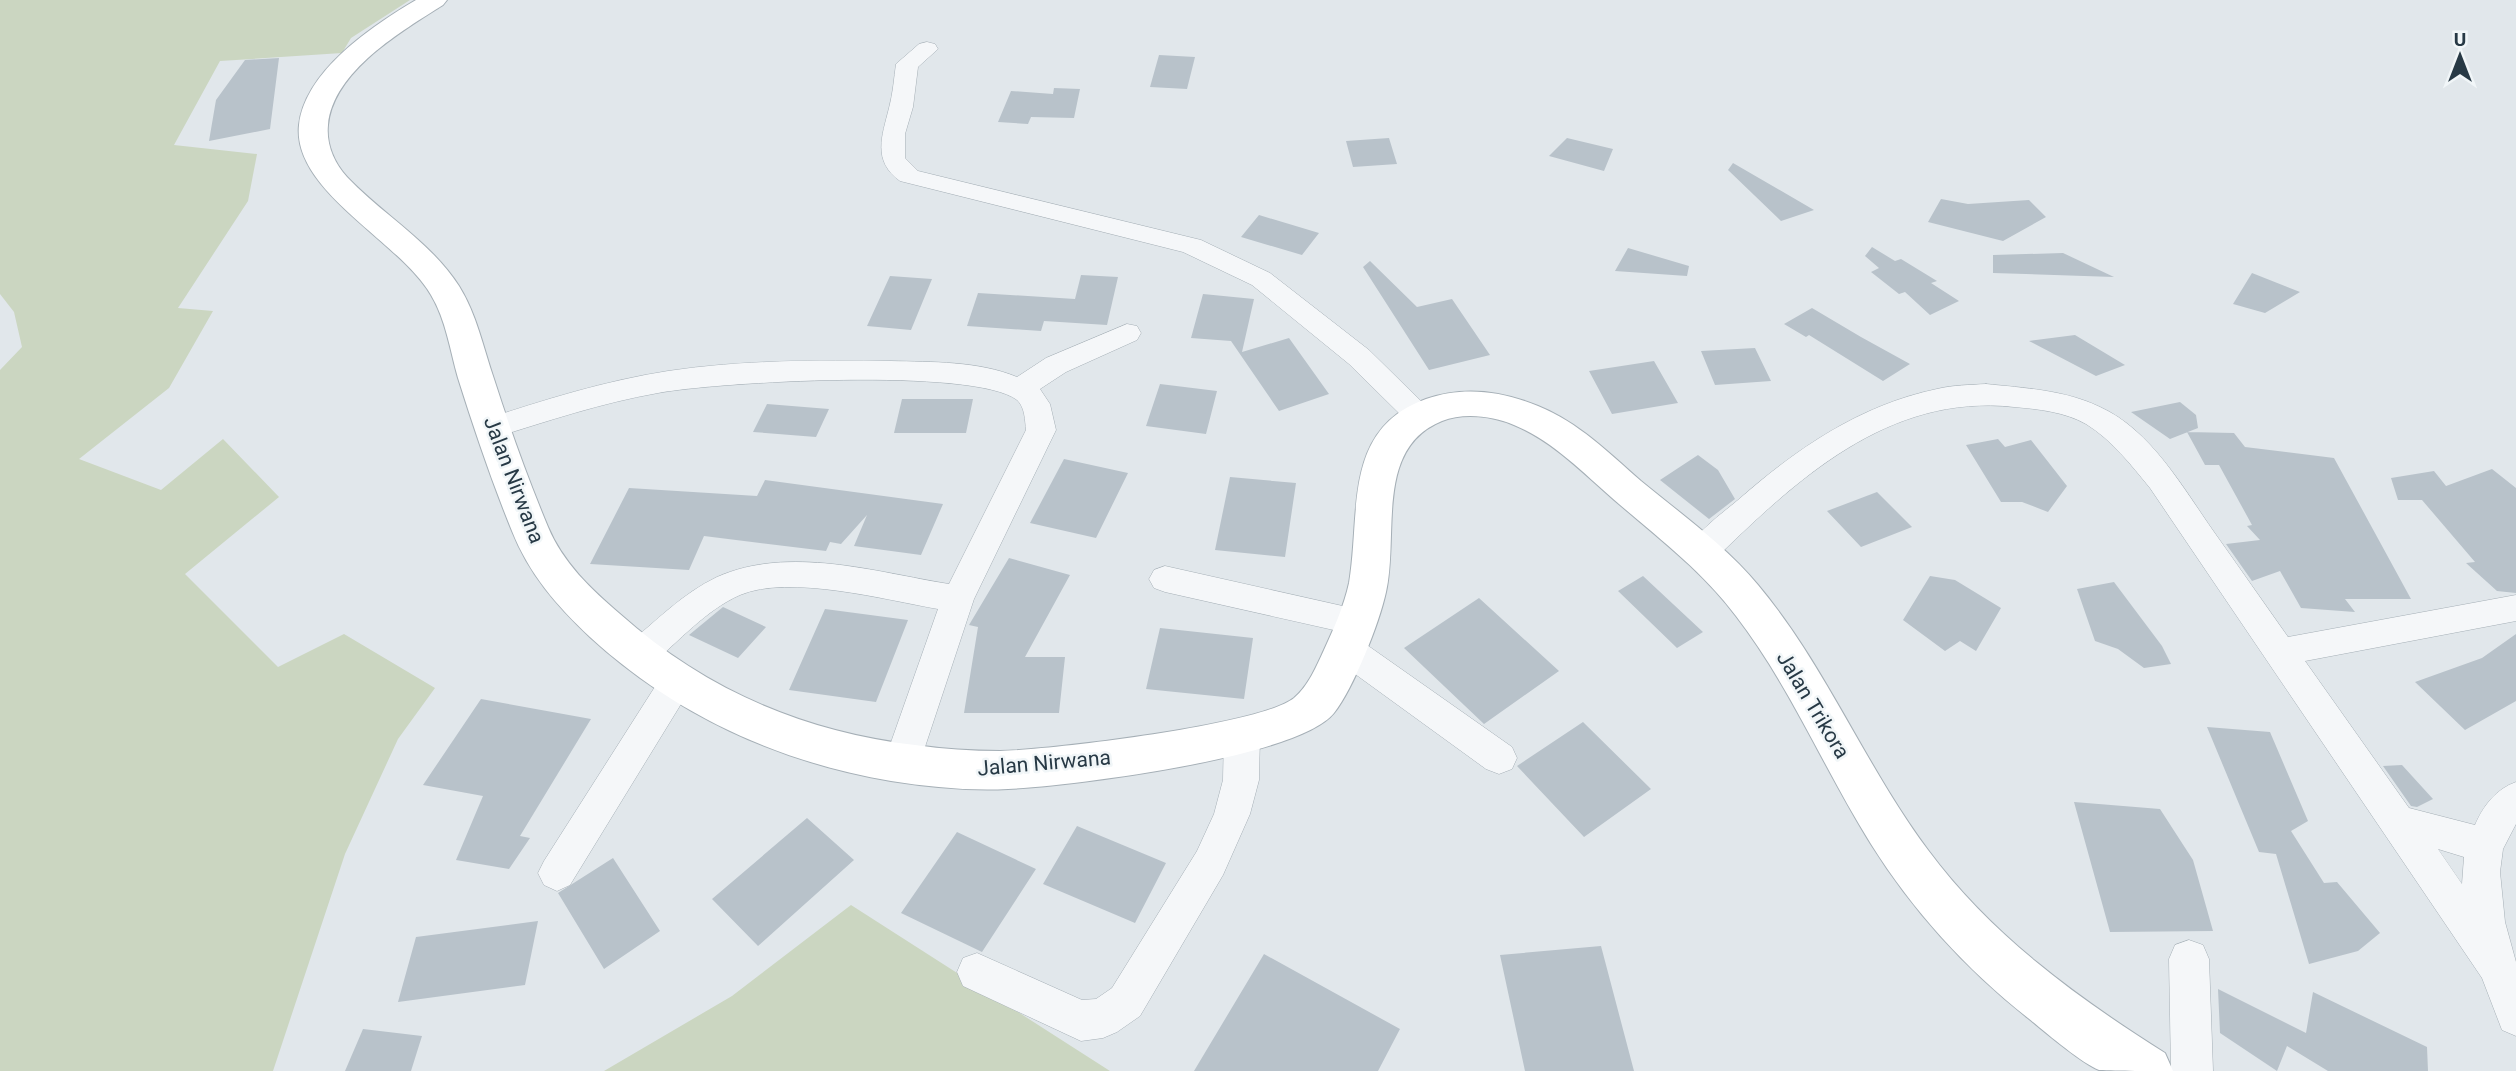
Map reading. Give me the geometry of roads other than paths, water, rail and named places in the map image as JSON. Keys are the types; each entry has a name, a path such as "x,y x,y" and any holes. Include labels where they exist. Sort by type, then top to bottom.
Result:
{"street":[{"name":"Jalan Nirwana","path":"433,0 403,18 353,56 330,83 319,104 313,130 316,152 328,174 428,268 454,305 494,426 541,553 571,595 639,655 677,681 772,731 834,751 901,765 1001,770 1178,750 1272,729 1309,712 1322,697 1351,635 1368,584 1375,497 1387,448 1395,433 1408,421 1429,412"},
{"path":"927,49 907,64 901,107 893,134 893,158 899,169 909,176 1192,246 1261,279 1429,412"},
{"path":"1020,388 1056,365 1127,333"},
{"path":"494,426 618,390 683,379 748,373 933,372 997,378 1026,392 1038,408 1041,430 958,599 901,765"},
{"path":"1701,553 1781,478 1840,436 1893,411 1944,396 1980,393 2016,395 2073,407 2096,417 2116,433 2161,480 2496,965"},
{"name":"Jalan Trikora","path":"1429,412 1477,404 1511,409 1536,420 1567,438 1701,553 1758,614 1903,853 1937,898 1987,953 2031,990 2093,1037 2147,1071"},
{"path":"639,655 716,593 731,585 761,576 797,574 958,599"},
{"path":"1165,579 1351,635 1499,758"},
{"path":"2281,652 2516,608"},
{"path":"557,873 677,681"},
{"path":"977,972 1081,1021 1103,1018 1126,1002 1210,863 1232,814 1241,780 1242,735"},
{"path":"2516,799 2492,826 2481,862 2482,891 2496,965 2516,1016"},
{"path":"2398,822 2485,845"},
{"path":"2189,958 2192,1071"}]}
